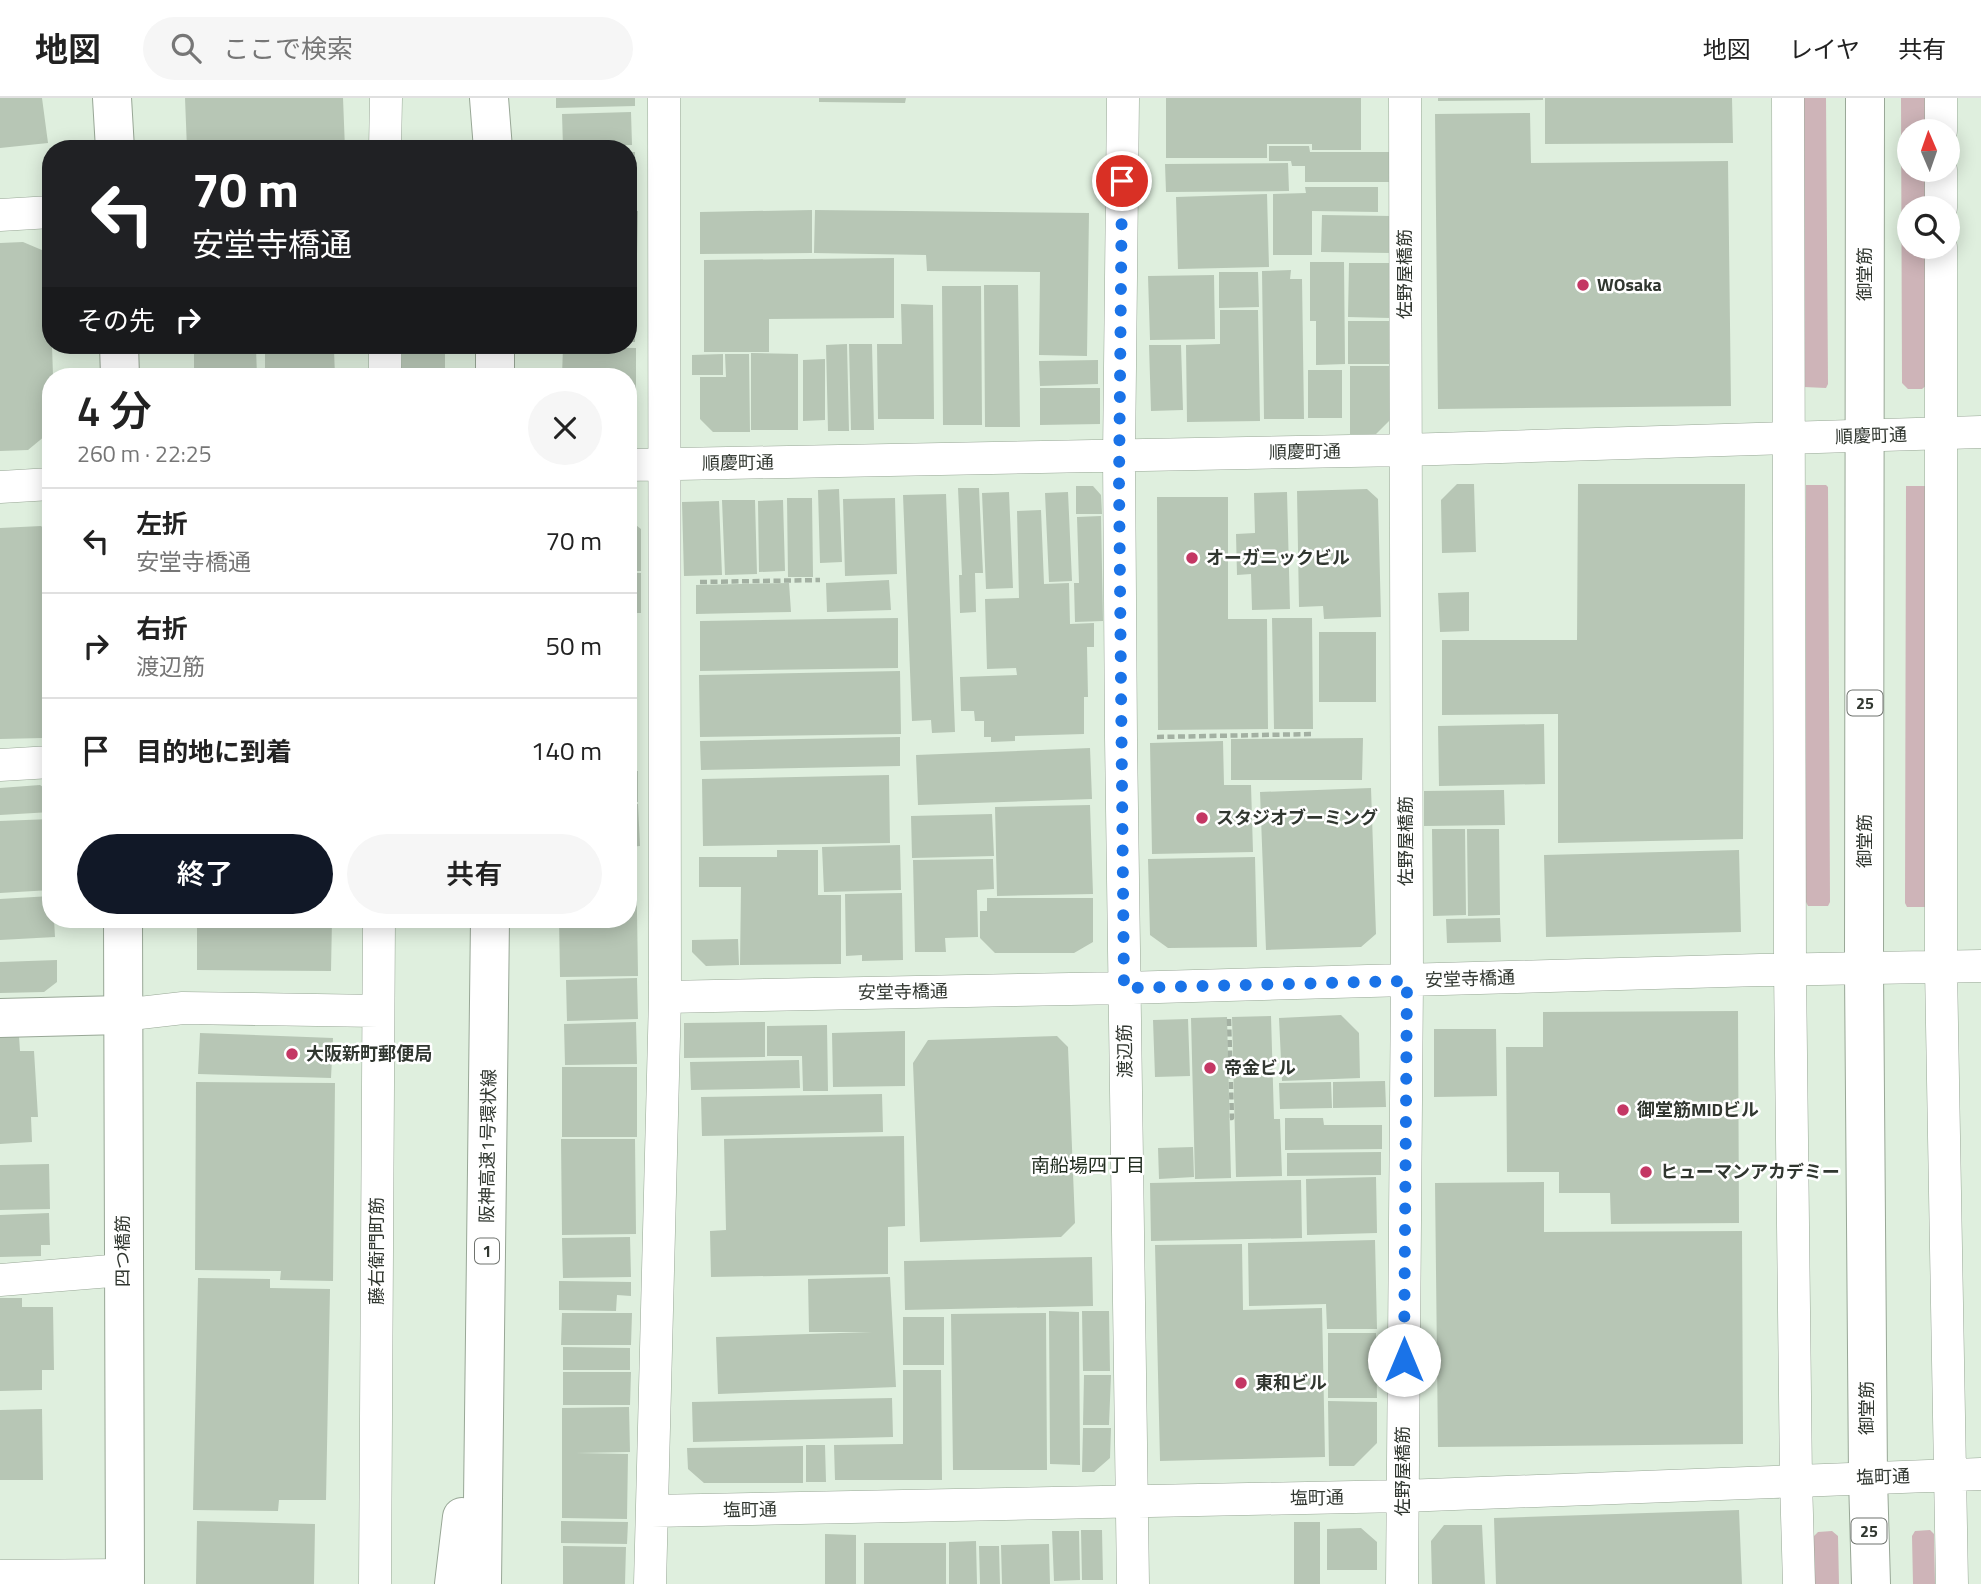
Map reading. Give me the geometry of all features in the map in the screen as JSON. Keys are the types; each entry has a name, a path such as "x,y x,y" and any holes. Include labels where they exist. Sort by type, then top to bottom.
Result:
{"main road":[{"path":"112,98 114,140"},
{"path":"489,98 494,140"},
{"path":"496,140 498,98"},
{"name":"御堂筋","path":"1865,98 1864,970 1871,1584"},
{"name":"四つ橋筋","path":"123,928 125,1580"},
{"name":"阪神高速1号環状線","path":"482,1584 490,928"},
{"path":"0,1018 122,1015"},
{"path":"454,1584 487,1296"}],"street":[{"path":"385,140 386,98"},
{"path":"650,1584 665,997 664,98"},
{"name":"渡辺筋","path":"1123,98 1119,457 1133,1584"},
{"name":"佐野屋橋筋","path":"1402,1584 1407,981 1405,98"},
{"path":"1788,98 1790,969 1796,1480 1800,1584"},
{"path":"1941,98 1941,119"},
{"path":"0,215 42,213"},
{"path":"1941,259 1941,968 1952,1584"},
{"name":"順慶町通","path":"637,465 1119,457 1981,432"},
{"path":"0,487 42,485"},
{"path":"0,765 42,763"},
{"name":"藤右衛門町筋","path":"375,1584 379,928"},
{"name":"安堂寺橋通","path":"665,997 1407,981 1790,969 1981,967"},
{"path":"122,1015 183,1008 379,1011"},
{"path":"0,1280 123,1270"},
{"name":"塩町通","path":"652,1511 1403,1496 1981,1474"},
{"path":"0,1576 125,1580"}],"path":[{"path":"695,582 820,580"},
{"path":"1121,738 1314,734"},
{"path":"1228,1007 1230,1118"}],"shaded area":[{"path":"1802,98 1826,98 1826,388 1804,387"},
{"path":"1901,98 1925,98 1925,119 1901,119"},
{"path":"1901,182 1926,182 1926,196 1901,196"},
{"path":"1902,259 1926,259 1927,385 1922,389 1908,389 1902,383"},
{"path":"1806,485 1828,487 1828,906 1808,906 1806,902"},
{"path":"1906,486 1925,486 1927,907 1907,907 1905,903"},
{"path":"1930,1530 1934,1534 1935,1584 1913,1584 1912,1536 1915,1531"},
{"path":"1832,1531 1838,1536 1839,1584 1815,1584 1813,1537 1818,1532"}],"building":[{"path":"0,98 42,98 48,140 42,140 42,144 0,148"},
{"path":"185,98 343,98 345,140 187,140"},
{"path":"556,98 635,98 635,106 556,108"},
{"path":"819,98 906,98 905,103 819,102"},
{"path":"1166,98 1361,98 1361,150 1312,150 1312,144 1267,144 1267,158 1166,158"},
{"path":"1438,98 1543,98 1543,100 1438,101"},
{"path":"1545,98 1732,98 1733,143 1545,144"},
{"path":"631,112 632,140 563,140 562,114"},
{"name":"WOsaka","path":"1530,113 1531,163 1728,161 1731,406 1438,409 1435,114"},
{"path":"1269,146 1309,146 1310,152 1389,152 1389,182 1305,182 1305,166 1292,166 1291,161 1269,161"},
{"path":"1288,163 1289,191 1166,192 1165,164"},
{"path":"1305,187 1378,187 1378,212 1312,211 1312,255 1273,255 1273,194 1306,193"},
{"path":"1267,194 1269,267 1178,269 1176,197"},
{"path":"812,210 812,253 700,254 700,212"},
{"path":"815,210 1089,213 1087,356 1039,355 1040,272 927,271 926,255 814,253"},
{"path":"1322,215 1391,216 1391,253 1321,252"},
{"path":"23,242 42,250 42,354 52,354 53,368 42,368 42,438 28,450 0,451 0,243"},
{"path":"894,258 894,318 769,319 769,352 704,352 704,260"},
{"path":"1310,262 1344,262 1345,364 1316,365 1316,321 1310,321"},
{"path":"1349,263 1390,263 1390,318 1348,317"},
{"path":"1291,270 1290,279 1302,279 1304,419 1264,419 1262,271"},
{"path":"1219,272 1258,272 1259,307 1219,308"},
{"path":"1214,275 1215,339 1150,340 1148,276"},
{"path":"984,285 1018,285 1020,427 985,427"},
{"path":"942,286 981,286 982,425 943,425"},
{"path":"901,304 933,305 934,419 878,419 877,344 902,344"},
{"path":"1220,310 1258,310 1260,421 1187,422 1186,345 1220,344"},
{"path":"1348,321 1390,321 1390,364 1348,364"},
{"path":"847,344 849,431 828,431 826,345"},
{"path":"849,344 872,344 874,430 851,430"},
{"path":"1149,345 1181,345 1183,410 1151,411"},
{"path":"751,353 798,354 798,430 751,430"},
{"path":"194,354 256,354 257,368 194,368"},
{"path":"265,354 334,354 335,368 265,368"},
{"path":"402,354 445,354 445,368 401,368"},
{"path":"563,354 636,354 636,368 562,368"},
{"path":"723,354 723,375 692,375 692,355"},
{"path":"725,354 749,354 750,432 713,432 700,419 700,377 726,377"},
{"path":"825,359 825,420 803,421 803,360"},
{"path":"1098,360 1098,384 1040,386 1039,361"},
{"path":"1350,366 1389,366 1390,420 1376,434 1350,434"},
{"path":"1308,370 1342,370 1342,418 1308,418"},
{"path":"1040,388 1100,388 1100,424 1040,425"},
{"path":"1457,484 1474,484 1476,552 1442,553 1441,500"},
{"path":"1578,484 1745,484 1743,839 1558,843 1558,714 1442,715 1442,640 1577,640"},
{"path":"1076,486 1093,486 1101,495 1102,514 1076,514"},
{"path":"958,488 979,488 983,573 975,573 976,612 960,613 959,575 962,575"},
{"path":"839,489 842,562 820,563 818,490"},
{"path":"1367,489 1378,499 1381,617 1324,619 1323,606 1299,607 1297,491"},
{"path":"1009,492 1013,588 986,589 982,493"},
{"path":"1068,492 1072,581 1049,582 1045,493"},
{"path":"1287,492 1290,609 1252,610 1251,574 1237,575 1236,534 1255,533 1254,493"},
{"path":"946,494 955,732 932,733 931,720 912,721 903,495"},
{"name":"オーガニックビル","path":"1157,497 1228,497 1228,619 1267,619 1268,729 1158,730"},
{"path":"787,498 812,498 813,577 788,577"},
{"path":"895,498 897,574 845,576 843,499"},
{"path":"722,500 755,500 757,574 725,575"},
{"path":"783,500 785,571 759,572 758,501"},
{"path":"719,501 722,575 684,576 682,502"},
{"path":"1041,510 1044,584 1069,583 1070,624 1094,623 1094,647 1087,647 1088,697 1084,697 1084,734 1015,736 1015,741 991,742 991,737 984,737 984,721 975,721 974,711 961,711 960,677 1017,675 1016,668 987,669 985,599 1019,598 1017,511"},
{"path":"1101,516 1103,621 1075,622 1074,583 1079,583 1077,517"},
{"path":"637,526 641,529 641,571 637,571"},
{"path":"42,527 42,738 0,739 0,528"},
{"path":"637,573 641,573 641,613 637,613"},
{"path":"889,580 891,610 827,612 826,583"},
{"path":"789,583 791,612 696,614 696,585"},
{"path":"1469,592 1469,631 1440,632 1438,593"},
{"path":"898,618 898,668 700,671 700,621"},
{"path":"1272,618 1312,618 1313,729 1274,729"},
{"path":"1319,632 1376,632 1376,702 1319,702"},
{"path":"900,671 901,734 700,737 699,675"},
{"path":"1544,724 1545,784 1439,786 1438,726"},
{"path":"900,737 900,766 701,770 700,741"},
{"path":"1363,738 1362,780 1231,780 1231,739"},
{"name":"スタジオブーミング","path":"1223,741 1224,785 1251,785 1253,852 1152,854 1150,743"},
{"path":"1090,748 1092,799 918,805 916,755"},
{"path":"637,771 638,771 637,802"},
{"path":"889,775 890,843 703,846 702,779"},
{"path":"40,785 42,813 0,815 0,788"},
{"path":"1371,788 1376,934 1361,947 1266,950 1260,792"},
{"path":"1504,790 1505,825 1424,826 1424,791"},
{"path":"637,804 640,846 637,846"},
{"path":"1090,805 1093,894 997,896 995,807"},
{"path":"992,814 994,856 912,858 911,816"},
{"path":"42,819 42,891 0,893 0,821"},
{"path":"1432,829 1465,829 1466,915 1433,916"},
{"path":"1467,829 1499,829 1500,915 1468,916"},
{"path":"900,845 901,890 824,892 822,847"},
{"path":"777,850 818,850 818,895 841,895 841,964 740,965 741,887 699,887 699,857 777,857"},
{"path":"1739,850 1741,932 1546,937 1544,855"},
{"path":"1255,857 1257,947 1168,948 1150,935 1148,859"},
{"path":"993,859 994,889 977,890 978,937 945,938 946,952 915,952 913,860"},
{"path":"902,893 903,960 862,961 862,955 846,956 845,894"},
{"path":"42,897 42,928 54,928 55,937 0,940 0,899"},
{"path":"987,898 1093,898 1093,942 1074,953 995,953 980,938 980,911 987,911"},
{"path":"637,913 638,976 560,977 559,928 637,928"},
{"path":"1500,918 1501,942 1447,943 1446,919"},
{"path":"197,928 332,928 331,971 197,970"},
{"path":"738,939 739,965 706,966 692,952 692,940"},
{"path":"57,960 57,982 44,992 0,993 0,962"},
{"path":"637,978 638,1019 567,1021 566,980"},
{"name":"御堂筋MIDビル","path":"1738,1011 1739,1223 1611,1224 1610,1193 1559,1193 1559,1172 1507,1172 1506,1047 1543,1047 1543,1012"},
{"path":"1341,1015 1359,1033 1360,1078 1282,1081 1279,1018"},
{"path":"1271,1016 1274,1119 1280,1119 1282,1176 1236,1177 1232,1017"},
{"name":"帝金ビル","path":"1227,1017 1231,1178 1195,1179 1191,1018"},
{"path":"1188,1019 1190,1076 1155,1077 1153,1020"},
{"path":"636,1022 637,1064 565,1065 564,1024"},
{"path":"765,1022 765,1057 684,1058 684,1023"},
{"path":"827,1025 828,1091 803,1091 802,1056 767,1056 767,1026"},
{"path":"1434,1029 1496,1029 1497,1096 1434,1097"},
{"path":"905,1031 905,1086 833,1087 832,1033"},
{"path":"200,1033 333,1038 331,1078 198,1074"},
{"path":"19,1036 20,1051 34,1051 38,1117 31,1117 32,1142 0,1144 0,1037"},
{"path":"1057,1036 1068,1047 1075,1223 1061,1237 920,1242 913,1063 928,1040"},
{"path":"799,1060 800,1088 691,1090 690,1062"},
{"path":"562,1067 637,1067 637,1137 562,1137"},
{"path":"1385,1081 1386,1107 1333,1108 1333,1082"},
{"path":"196,1082 335,1083 333,1281 280,1280 281,1271 195,1270"},
{"path":"1331,1082 1332,1108 1280,1109 1279,1083"},
{"path":"882,1094 883,1132 702,1136 701,1097"},
{"path":"1285,1118 1323,1118 1324,1125 1382,1125 1382,1149 1285,1150"},
{"path":"904,1136 905,1226 888,1227 888,1274 711,1277 710,1231 726,1230 724,1139"},
{"path":"561,1139 635,1139 636,1234 562,1235"},
{"path":"1193,1147 1194,1177 1159,1179 1158,1148"},
{"path":"1381,1152 1381,1175 1287,1176 1287,1153"},
{"path":"49,1164 50,1209 0,1210 0,1165"},
{"path":"1376,1177 1377,1233 1307,1235 1306,1179"},
{"path":"1301,1180 1302,1238 1151,1241 1150,1183"},
{"path":"1544,1182 1544,1232 1742,1231 1743,1444 1438,1447 1435,1183"},
{"path":"49,1213 50,1245 41,1245 41,1256 0,1257 0,1215"},
{"path":"630,1237 631,1277 563,1278 562,1238"},
{"path":"1375,1240 1377,1329 1327,1329 1326,1304 1249,1306 1248,1243"},
{"name":"東和ビル","path":"1242,1244 1243,1310 1322,1308 1325,1457 1160,1461 1155,1245"},
{"path":"1092,1257 1093,1306 905,1310 904,1261"},
{"path":"890,1277 896,1387 718,1394 716,1337 872,1332 809,1332 808,1279"},
{"path":"198,1278 270,1279 270,1288 330,1289 326,1500 279,1500 278,1511 193,1510"},
{"path":"559,1281 631,1282 631,1296 617,1295 616,1311 559,1310"},
{"path":"0,1298 22,1298 22,1307 53,1307 54,1370 42,1370 42,1390 0,1391"},
{"path":"1049,1311 1079,1312 1080,1465 1050,1464"},
{"path":"1082,1311 1109,1311 1110,1371 1083,1371"},
{"path":"562,1313 632,1313 631,1345 561,1345"},
{"path":"1046,1313 1047,1470 953,1470 951,1314"},
{"path":"903,1317 944,1317 944,1365 903,1365"},
{"path":"1328,1333 1376,1333 1377,1398 1328,1398"},
{"path":"563,1347 630,1348 630,1370 563,1370"},
{"path":"903,1370 941,1370 942,1480 835,1480 834,1445 903,1444"},
{"path":"563,1372 631,1372 630,1405 563,1405"},
{"path":"1084,1375 1111,1375 1109,1425 1083,1425"},
{"path":"892,1398 893,1437 693,1442 692,1402"},
{"path":"1328,1401 1377,1402 1377,1443 1354,1466 1329,1466"},
{"path":"629,1407 630,1452 576,1453 628,1454 627,1519 562,1518 562,1408"},
{"path":"42,1409 43,1480 0,1480 0,1410"},
{"path":"1083,1428 1111,1428 1110,1458 1094,1472 1082,1472"},
{"path":"806,1445 825,1445 826,1482 806,1482"},
{"path":"803,1446 803,1483 704,1483 688,1469 687,1448"},
{"path":"1739,1510 1742,1584 1496,1584 1494,1518"},
{"path":"197,1521 315,1524 314,1584 196,1584"},
{"path":"561,1521 628,1522 627,1544 561,1543"},
{"path":"1294,1522 1320,1522 1320,1584 1294,1584"},
{"path":"1444,1525 1482,1525 1485,1584 1432,1584 1431,1541"},
{"path":"1361,1528 1377,1542 1377,1570 1327,1570 1327,1529"},
{"path":"1081,1530 1102,1530 1103,1580 1082,1580"},
{"path":"1052,1531 1079,1531 1080,1580 1054,1581"},
{"path":"825,1534 856,1535 856,1584 825,1584"},
{"path":"976,1541 977,1584 949,1584 949,1542"},
{"path":"864,1543 946,1543 946,1584 864,1584"},
{"path":"1049,1544 1050,1584 1002,1584 1001,1545"},
{"path":"563,1546 626,1547 625,1584 563,1584"},
{"path":"979,1546 999,1546 1000,1584 980,1584"}],"place":[{"name":"WOsaka","path":"1583,285"},
{"name":"オーガニックビル","path":"1192,558"},
{"name":"スタジオブーミング","path":"1202,818"},
{"name":"大阪新町郵便局","path":"292,1054"},
{"name":"帝金ビル","path":"1210,1068"},
{"name":"御堂筋MIDビル","path":"1623,1110"},
{"name":"ヒューマンアカデミー","path":"1646,1172"},
{"name":"東和ビル","path":"1241,1383"}],"district":[{"name":"南船場四丁目","path":"1088,1165"}],"route":[{"path":"1122,181 1119,482 1124,988 1407,981 1404,1360"}]}
